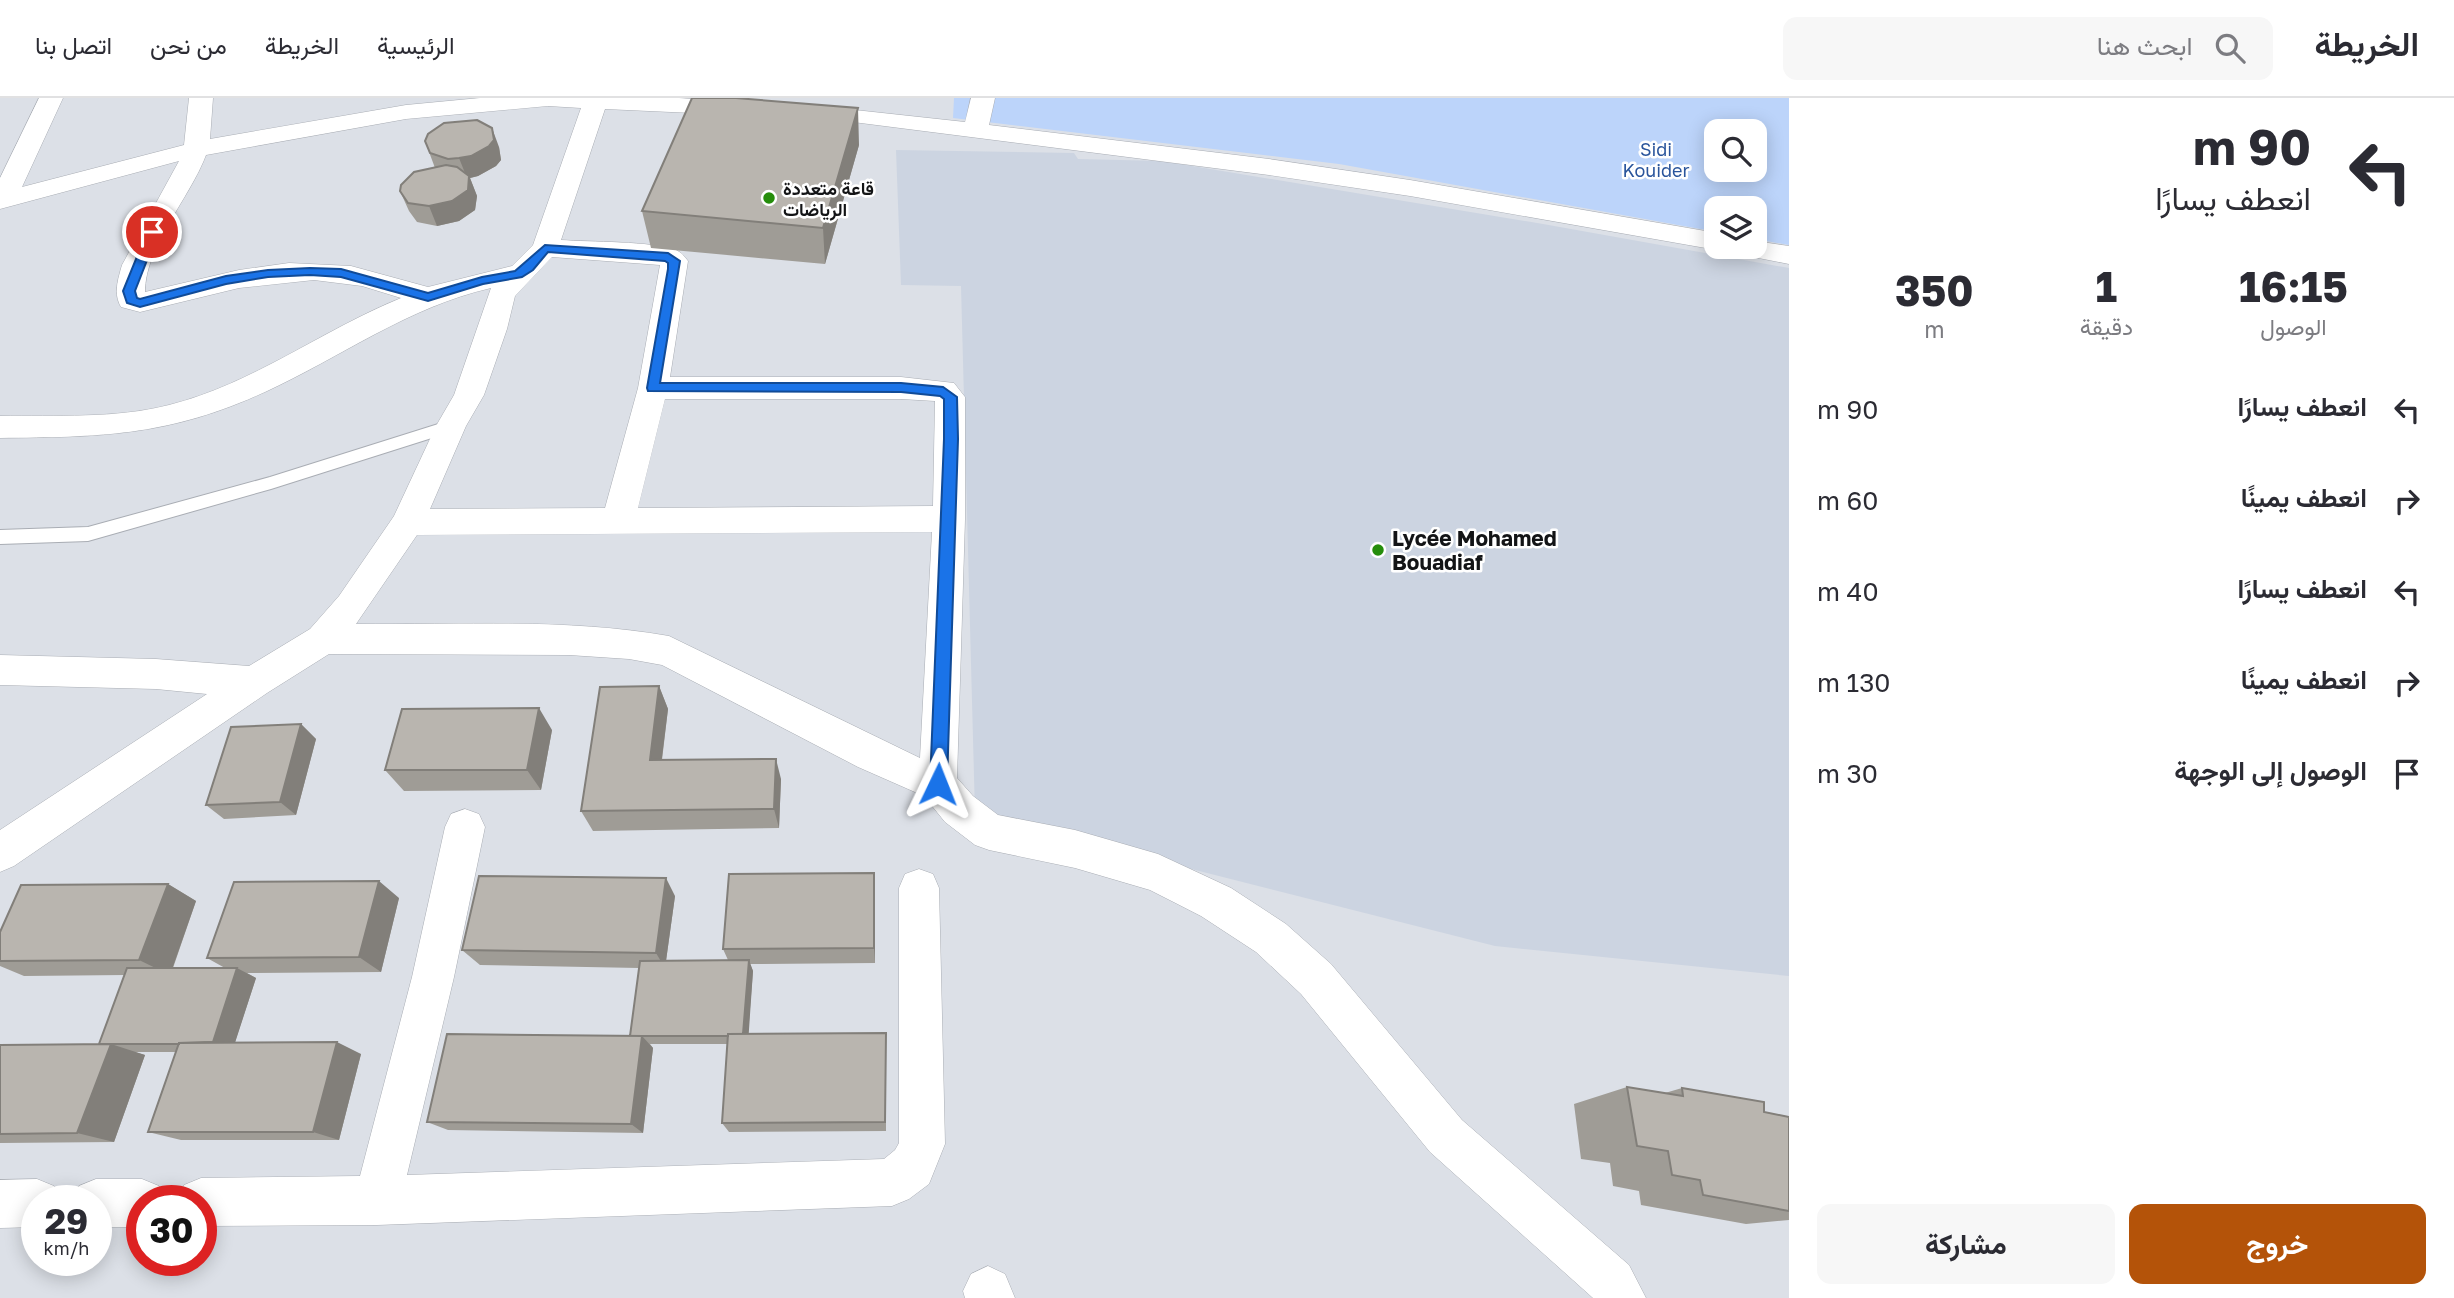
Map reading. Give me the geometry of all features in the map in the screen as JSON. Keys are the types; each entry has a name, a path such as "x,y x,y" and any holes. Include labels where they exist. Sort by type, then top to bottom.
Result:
{"street":[{"path":"1,201 51,98"},
{"path":"201,98 196,152 144,247 129,291 131,300 140,303 237,278 310,272 341,273 428,297"},
{"path":"853,115 878,98"},
{"path":"975,130 983,98"},
{"path":"1,201 90,174 272,134 393,114 547,99 765,109"},
{"path":"0,853 254,682 323,639 351,606 408,522 451,426 469,395 493,330 502,293 545,248 596,100"},
{"path":"790,111 853,115 975,130 1410,188 1704,240"},
{"path":"545,248 653,255 668,257 674,261 653,388 618,520"},
{"path":"1767,251 1789,255"},
{"path":"0,427 94,426 187,411 308,359 428,297 482,281 518,274"},
{"path":"653,388 888,388 943,391 950,397 949,519 938,784"},
{"path":"408,522 949,519"},
{"path":"323,639 569,640 629,644 669,651 871,755 938,784 959,810 989,832 1074,849 1158,873 1216,902 1271,938 1316,979 1446,1136 1612,1282 1621,1298"},
{"path":"0,670 156,674 254,682"},
{"path":"377,1202 433,977 465,827"},
{"path":"217,1202 377,1202 674,1188 892,1182 912,1167 922,1144 919,888"},
{"path":"0,1204 21,1203"}],"lane":[{"path":"0,537 88,534 271,483 451,426"}],"shaded area":[{"name":"Lycée Mohamed Bouadiaf","path":"896,150 1074,153 1078,159 1162,161 1704,253 1704,259 1739,259 1789,268 1789,976 1495,946 975,814 961,286 901,285"}],"green space":[{"name":"Sidi Kouider","path":"954,98 1789,98 1789,245 1767,241 1767,196 1704,196 1704,230 1339,164 953,118"}],"building":[{"path":"692,98 736,98 858,108 823,228 642,211"},
{"path":"477,120 492,128 494,140 489,146 471,156 459,158 448,159 430,153 425,141 428,134 444,123"},
{"path":"446,165 457,167 469,176 468,190 452,201 429,206 408,203 400,191 401,185 414,172"},
{"path":"659,686 650,760 776,759 774,809 581,811 600,687"},
{"path":"539,708 527,770 385,770 402,709"},
{"path":"301,724 280,802 206,805 231,727"},
{"path":"874,873 874,948 723,949 729,874"},
{"path":"479,876 666,878 656,953 462,950"},
{"path":"379,881 359,957 207,958 234,882"},
{"path":"168,884 139,960 0,961 0,932 21,885"},
{"path":"749,960 743,1034 630,1036 640,961"},
{"path":"127,968 237,968 213,1042 99,1044"},
{"path":"886,1033 885,1122 722,1123 728,1034"},
{"path":"447,1034 642,1036 631,1124 427,1122"},
{"path":"337,1042 313,1132 148,1132 179,1043"},
{"path":"111,1044 77,1133 0,1134 0,1045"},
{"path":"1627,1087 1683,1096 1682,1088 1764,1102 1764,1112 1789,1117 1789,1211 1703,1195 1700,1180 1672,1175 1668,1151 1637,1146"}],"place":[{"name":"قاعة متعددة الرياضات","path":"769,198"},
{"name":"Lycée Mohamed Bouadiaf","path":"1378,550"}],"route":[{"path":"152,232 129,291 131,300 140,303 226,280 310,272 341,273 428,297 482,281 518,274 529,267 545,248 668,257 674,261 674,269 653,388 744,386 943,391 950,397 951,439 938,784"}]}
